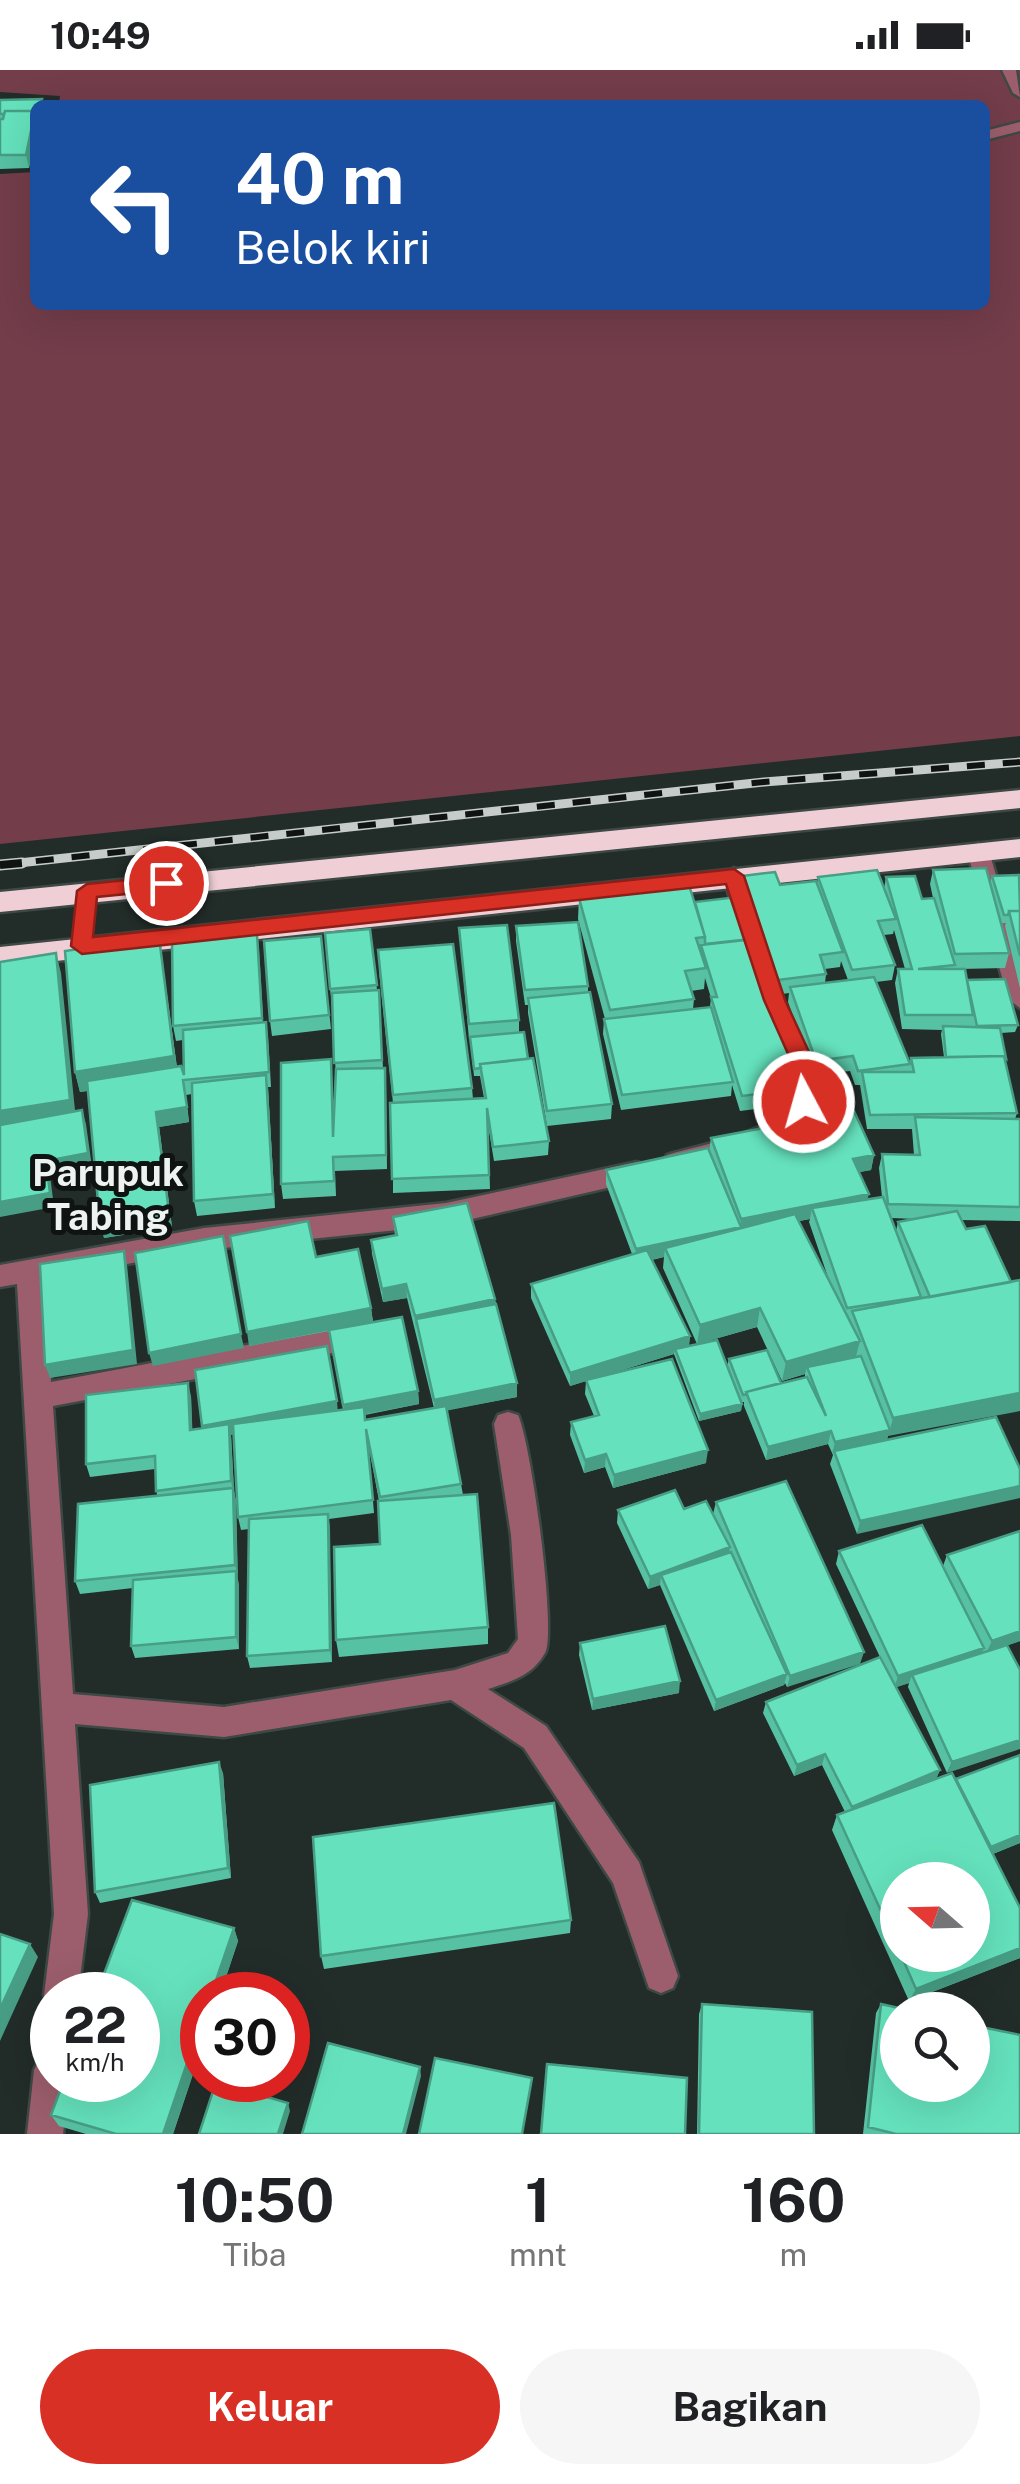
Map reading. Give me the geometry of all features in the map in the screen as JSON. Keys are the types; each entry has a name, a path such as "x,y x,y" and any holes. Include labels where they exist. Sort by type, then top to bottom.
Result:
{"highway":[{"path":"0,902 1020,799"},
{"path":"0,957 1020,848"},
{"path":"82,946 87,891"}],"street":[{"path":"1010,70 1020,93"},
{"path":"990,135 1020,126"},
{"path":"978,851 1020,999"},
{"path":"64,1972 71,1914 39,1396 15,1274 204,1239 446,1214 649,1169 788,1124 804,1102 804,1065 774,1000 734,876"},
{"path":"39,1396 384,1331"},
{"path":"60,1708 224,1722 455,1685 518,1664 534,1643 526,1535 508,1424"},
{"path":"455,1685 535,1737 627,1874 661,1976"},
{"path":"45,2134 48,2102"}],"shaded area":[{"path":"0,70 1020,70 1020,736 0,844 0,174 30,172 30,310 990,310 990,100 60,100 60,96 0,92"}],"building":[{"path":"42,99 30,100 30,111 4,114 0,114 0,100"},
{"path":"5,111 30,111 26,155 0,155"},
{"path":"986,868 1009,953 955,954 933,870"},
{"path":"877,870 896,919 878,921 895,965 852,970 818,877"},
{"path":"775,872 780,885 816,881 843,952 820,955 826,974 778,980 742,876"},
{"path":"1019,875 1020,911 1004,915 992,876"},
{"path":"915,876 922,899 934,898 955,965 918,969 965,969 973,1015 905,1015 898,969 912,969 886,877"},
{"path":"689,885 705,937 696,938 706,968 685,971 694,999 610,1010 579,898"},
{"path":"737,897 751,939 705,944 695,902"},
{"path":"1009,911 1020,911 1020,956"},
{"path":"578,922 588,986 525,990 516,926"},
{"path":"507,925 519,1020 469,1024 459,928"},
{"path":"370,929 377,985 330,989 325,933"},
{"path":"257,934 262,1018 173,1026 172,941"},
{"path":"321,936 329,1015 270,1021 264,941"},
{"path":"159,937 174,1056 75,1072 65,951"},
{"path":"754,939 803,1065 798,1066 805,1088 742,1096 711,997 717,997 701,945"},
{"path":"453,944 472,1088 393,1095 378,950"},
{"path":"56,953 70,1100 0,1111 0,962"},
{"path":"874,977 910,1064 858,1071 853,1056 816,1061 790,987"},
{"path":"1005,979 1018,1025 977,1026 967,980"},
{"path":"379,990 382,1060 334,1063 332,993"},
{"path":"590,992 612,1104 547,1111 528,998"},
{"path":"711,1007 733,1082 622,1095 604,1019"},
{"path":"266,1022 269,1072 183,1080 187,1107 156,1112 169,1212 100,1224 87,1081 181,1066 184,1075 183,1030"},
{"path":"943,1026 1000,1028 1006,1058 946,1057"},
{"path":"524,1032 528,1059 480,1064 481,1068 474,1069 470,1037"},
{"path":"1004,1056 1017,1113 870,1115 862,1072 914,1072 911,1058"},
{"path":"533,1058 549,1141 493,1147 487,1108 489,1175 392,1179 390,1103 486,1098 480,1064"},
{"path":"331,1059 333,1137 336,1069 385,1068 386,1155 333,1157 334,1181 281,1184 281,1063"},
{"path":"266,1075 273,1194 194,1201 192,1083"},
{"path":"82,1110 88,1153 46,1161 50,1193 0,1202 0,1125"},
{"path":"854,1111 874,1155 853,1159 869,1194 741,1219 711,1138"},
{"path":"915,1117 1020,1119 1020,1207 888,1204 882,1154 920,1155"},
{"path":"708,1148 741,1227 636,1249 606,1170"},
{"path":"883,1197 921,1297 847,1308 812,1208"},
{"path":"467,1203 495,1299 415,1316 406,1284 382,1289 371,1240 397,1235 393,1217"},
{"path":"957,1211 966,1229 985,1226 1011,1282 930,1297 898,1222"},
{"path":"795,1214 860,1341 786,1362 760,1308 700,1325 665,1248"},
{"path":"308,1221 316,1257 358,1249 371,1308 247,1332 230,1236"},
{"path":"223,1236 241,1334 149,1353 135,1253"},
{"path":"647,1250 690,1336 570,1373 531,1284"},
{"path":"124,1251 133,1350 45,1365 40,1264"},
{"path":"1020,1280 1020,1393 893,1418 852,1311"},
{"path":"496,1304 517,1383 434,1400 416,1319"},
{"path":"402,1317 418,1391 343,1405 329,1330"},
{"path":"717,1340 742,1404 700,1414 675,1349"},
{"path":"327,1346 337,1401 202,1426 195,1370"},
{"path":"767,1350 781,1383 743,1395 729,1359"},
{"path":"861,1356 890,1430 835,1442 831,1431 768,1447 746,1392 807,1377 826,1416 807,1367"},
{"path":"672,1359 708,1450 614,1475 606,1454 585,1460 571,1422 599,1415 586,1380"},
{"path":"188,1383 190,1430 229,1424 231,1481 156,1491 155,1456 86,1464 86,1395"},
{"path":"446,1406 461,1484 380,1497 366,1429 373,1500 238,1517 233,1424 364,1407 365,1420"},
{"path":"996,1417 1020,1469 1020,1486 860,1521 834,1451"},
{"path":"786,1481 864,1652 790,1676 716,1502"},
{"path":"233,1488 235,1565 75,1581 78,1504"},
{"path":"675,1490 684,1509 706,1501 730,1547 650,1577 618,1510"},
{"path":"477,1494 488,1627 336,1640 334,1547 380,1544 378,1501"},
{"path":"328,1514 330,1650 247,1656 249,1519"},
{"path":"922,1525 984,1648 898,1676 839,1551"},
{"path":"1020,1531 1020,1631 992,1641 947,1555"},
{"path":"731,1552 787,1674 716,1700 661,1575"},
{"path":"236,1571 236,1637 131,1646 133,1580"},
{"path":"665,1626 680,1681 593,1699 580,1643"},
{"path":"1007,1645 1020,1670 1020,1740 952,1762 912,1675"},
{"path":"880,1657 940,1770 852,1807 825,1754 797,1765 766,1702"},
{"path":"1020,1755 1020,1835 991,1847 956,1779"},
{"path":"219,1762 228,1868 95,1892 90,1785"},
{"path":"952,1773 1020,1908 1020,1948 990,1960 990,1862 880,1862 880,1909 837,1815"},
{"path":"554,1803 571,1920 321,1956 313,1837"},
{"path":"132,1900 234,1928 219,1972 180,1972 180,2084 163,2134 116,2134 51,2115 56,2102 160,2102 160,1972 105,1972"},
{"path":"0,1934 30,1944 0,2009"},
{"path":"908,1972 959,1972 916,1989"},
{"path":"702,2004 812,2012 814,2134 699,2134"},
{"path":"880,2013 880,2102 990,2102 990,2029 1020,2035 1020,2134 896,2134 868,2127"},
{"path":"328,2043 420,2067 403,2134 302,2134"},
{"path":"435,2058 532,2078 522,2134 419,2134"},
{"path":"547,2064 687,2078 685,2134 541,2134"},
{"path":"209,2102 288,2103 278,2134 199,2134"}],"railway":[{"path":"22,863 0,865 764,782 1020,762"}],"district":[{"name":"Parupuk Tabing","path":"108,1194"}],"route":[{"path":"166,883 87,891 82,946 734,876 774,1000 804,1065 804,1102"}]}
